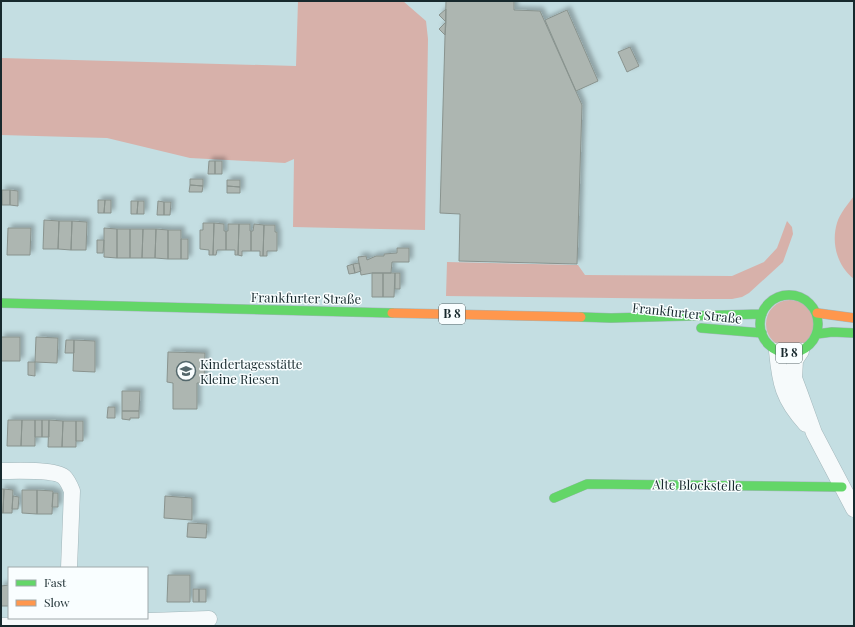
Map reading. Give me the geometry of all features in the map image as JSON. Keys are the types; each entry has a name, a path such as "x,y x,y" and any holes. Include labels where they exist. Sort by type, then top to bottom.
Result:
{"main road":[{"path":"762,314 765,308 776,298 782,295 792,295 801,297 807,301 813,306 817,313 854,318"},
{"name":"Frankfurter Straße","path":"1,303 611,318 762,314"},
{"name":"B 8","path":"762,314 760,327 765,340 777,351 789,353 801,351 808,347 813,341 817,334 819,324 817,313"},
{"name":"Frankfurter Straße","path":"611,318 762,333"},
{"name":"B 8","path":"817,334 832,332 854,333"},
{"name":"Alte Blockstelle","path":"554,498 587,484 842,487"}],"street":[{"path":"777,351 779,378 783,390 791,405 814,433"},
{"path":"801,351 795,360 794,378 814,433 854,509"},
{"path":"1,470 52,472 64,476 69,483 72,491 70,567"},
{"path":"1,626 68,621 209,619"}],"shaded area":[{"path":"298,1 403,1 426,21 428,39 425,230 293,227 294,159 285,163 190,158 107,138 1,135 1,58 296,66"},
{"path":"854,196 854,279 843,268 837,254 835,246 835,231 838,219"},
{"path":"787,221 792,227 793,234 783,262 749,293 742,297 732,299 696,299 446,296 447,262 578,265 585,275 732,276 764,262 777,248"},
{"path":"785,300 795,300 807,307 814,319 814,329 807,341 795,348 785,348 777,344 770,337 766,329 766,319 770,311 777,304"}],"building":[{"path":"446,1 514,1 514,10 540,11 582,105 577,264 459,261 460,214 440,213"},
{"path":"446,9 446,22 439,15"},
{"path":"567,10 598,81 576,91 545,20"},
{"path":"446,22 445,35 439,29"},
{"path":"630,47 639,66 627,72 618,52"},
{"path":"209,161 215,161 215,174 208,174"},
{"path":"215,161 222,161 222,174 215,174"},
{"path":"190,179 203,179 203,186 190,185"},
{"path":"227,180 240,180 240,187 227,186"},
{"path":"190,185 203,186 202,192 189,192"},
{"path":"227,186 240,187 240,193 227,193"},
{"path":"2,190 10,190 10,205 2,205"},
{"path":"10,190 18,191 18,206 10,205"},
{"path":"98,200 105,200 104,213 98,213"},
{"path":"105,200 111,200 111,213 104,213"},
{"path":"131,201 138,201 137,214 131,214"},
{"path":"138,201 144,201 144,214 137,214"},
{"path":"158,201 164,202 164,215 157,215"},
{"path":"164,202 171,202 170,215 164,215"},
{"path":"44,220 59,221 58,249 43,249"},
{"path":"59,221 72,221 71,250 58,249"},
{"path":"72,221 87,222 86,250 71,250"},
{"path":"203,223 214,223 213,255 209,255 209,250 200,249 200,230 203,230"},
{"path":"214,223 224,224 224,231 226,231 226,250 217,250 216,255 213,255"},
{"path":"228,224 239,224 238,255 235,255 235,250 226,250 226,231 228,231"},
{"path":"239,224 250,224 251,231 251,251 242,251 242,256 238,255"},
{"path":"254,224 264,225 263,256 260,256 260,251 251,251 251,231 253,231"},
{"path":"264,225 275,225 275,232 277,232 277,251 267,251 267,256 263,256"},
{"path":"8,228 31,228 30,255 7,255"},
{"path":"104,228 117,229 117,258 104,257"},
{"path":"117,229 130,229 130,258 117,258"},
{"path":"130,229 143,229 142,258 130,258"},
{"path":"143,229 156,229 155,258 142,258"},
{"path":"156,229 168,230 168,259 155,258"},
{"path":"168,230 181,230 181,259 168,259"},
{"path":"181,239 188,239 188,259 181,259"},
{"path":"97,240 104,240 103,253 97,253"},
{"path":"397,248 409,248 409,262 392,262 391,273 372,273 361,275 358,257 366,256 367,260 376,256 384,256 384,254 397,253"},
{"path":"359,263 361,271 355,273 353,264"},
{"path":"353,264 355,273 349,274 347,266"},
{"path":"372,273 383,273 383,297 372,297"},
{"path":"383,273 395,273 394,297 383,297"},
{"path":"395,273 400,273 400,289 395,289"},
{"path":"1,337 20,337 20,361 1,361"},
{"path":"36,337 58,338 57,363 35,362"},
{"path":"66,340 74,340 74,353 65,353"},
{"path":"74,340 95,341 95,372 73,371"},
{"path":"168,352 205,353 204,383 197,383 197,409 173,409 173,383 167,382"},
{"path":"28,362 35,362 35,376 28,375"},
{"path":"122,391 140,391 139,411 122,411"},
{"path":"108,407 115,407 115,418 107,418"},
{"path":"122,411 139,411 139,418 130,418 130,420 122,419"},
{"path":"8,420 22,420 21,446 7,446"},
{"path":"22,420 35,420 35,446 21,446"},
{"path":"35,420 42,420 42,437 35,437"},
{"path":"42,420 49,420 49,437 42,437"},
{"path":"49,420 63,421 62,447 48,447"},
{"path":"63,421 76,421 76,447 62,447"},
{"path":"76,421 83,421 83,441 76,441"},
{"path":"1,489 4,489 3,513 1,513"},
{"path":"4,489 13,490 12,513 3,513"},
{"path":"22,490 37,490 37,514 22,513"},
{"path":"37,490 53,491 52,514 37,514"},
{"path":"53,493 58,493 58,507 52,507"},
{"path":"13,496 19,497 18,509 12,509"},
{"path":"165,496 192,498 192,520 164,518"},
{"path":"188,523 207,524 206,538 187,537"},
{"path":"168,575 190,575 190,602 167,602"},
{"path":"8,585 8,606 1,606 1,586"},
{"path":"193,589 199,589 199,602 193,602"},
{"path":"199,589 206,589 206,602 199,602"}],"traffic: fast":[{"path":"783,295 795,295 810,303 818,318 818,324 818,330 810,345 795,353 783,353 768,345 760,330 760,318 768,303 783,295"},
{"path":"1,303 392,313"},
{"path":"581,317 611,318 762,314"},
{"path":"701,328 762,333"},
{"path":"817,334 832,332 854,333"},
{"path":"554,498 587,484 842,487"}],"traffic: slow":[{"path":"392,313 581,317"},
{"path":"817,313 854,318"}],"place":[{"name":"Kindertagesstätte Kleine Riesen","path":"186,371"}]}
